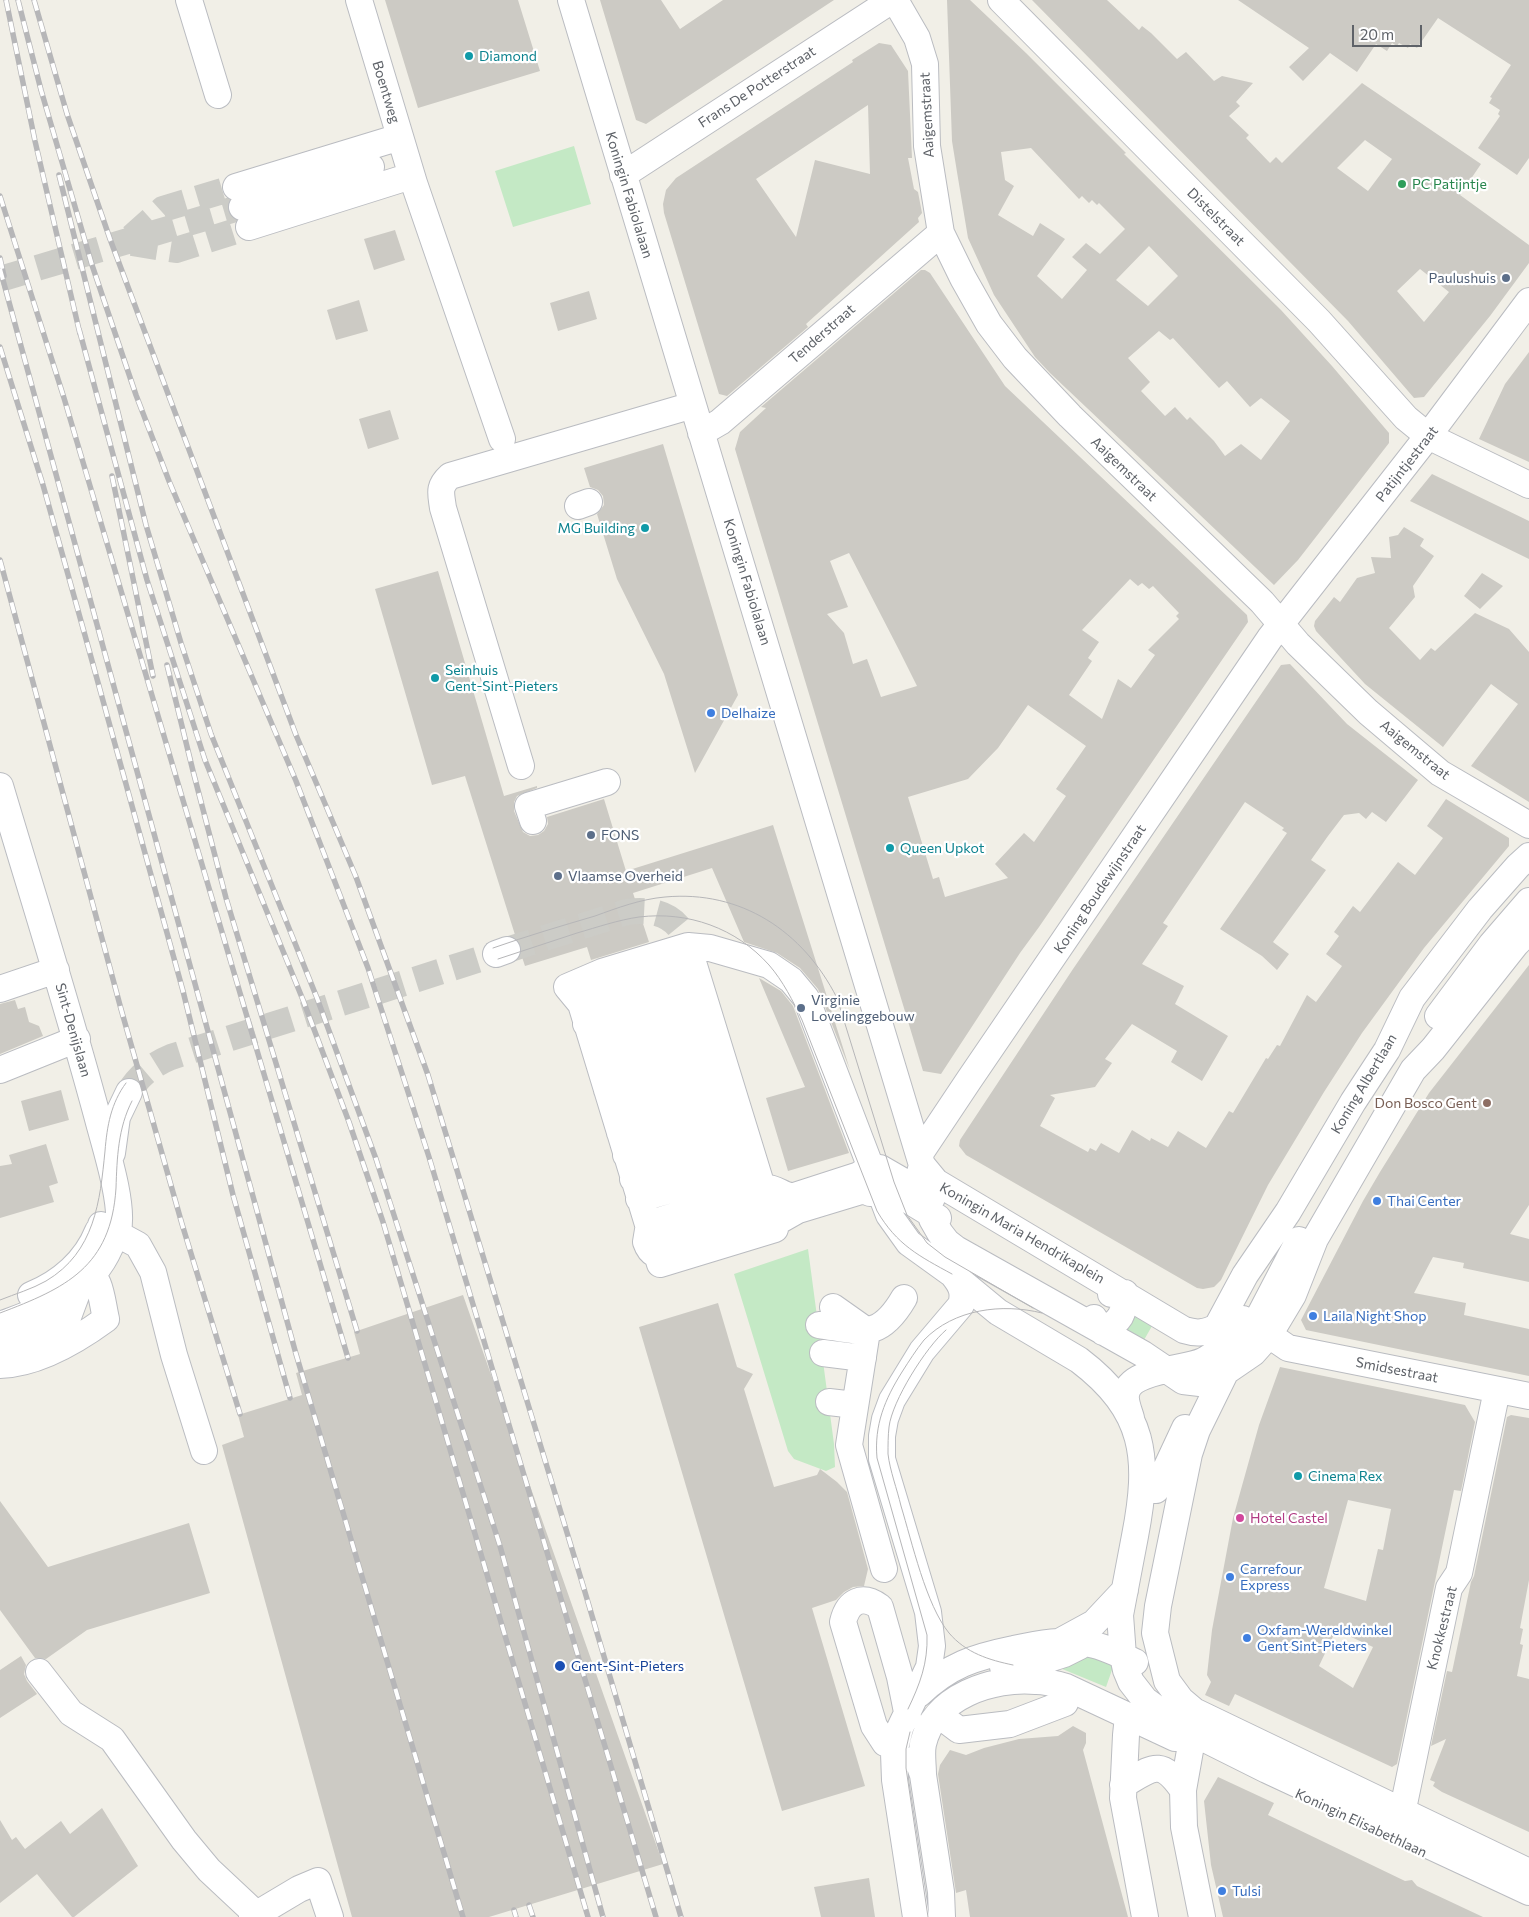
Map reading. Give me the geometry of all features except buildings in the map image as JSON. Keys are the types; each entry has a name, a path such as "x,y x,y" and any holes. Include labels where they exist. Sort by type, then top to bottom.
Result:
{"street":[{"path":"190,0 218,95"},
{"name":"Boentweg","path":"359,0 413,180 502,438"},
{"name":"Koningin Fabiolalaan","path":"571,0 921,1160"},
{"name":"Frans De Potterstraat","path":"623,175 893,0"},
{"name":"Aaigemstraat","path":"893,0 917,38 925,64 927,146 941,233 963,278 989,324 1015,358 1070,416 1262,602 1298,644 1368,712 1440,773 1529,825"},
{"name":"Distelstraat","path":"1001,0 1319,321 1406,418 1428,436 1529,485"},
{"path":"242,207 400,137"},
{"path":"242,207 371,167"},
{"path":"242,207 413,180"},
{"name":"Tenderstraat","path":"702,433 720,422 941,233"},
{"name":"Patijntjestraat","path":"1282,624 1428,436 1529,301"},
{"path":"521,766 443,508 440,493 443,483 450,476 693,405"},
{"name":"Koning Boudewijnstraat","path":"921,1160 968,1080 1270,638 1282,624"},
{"path":"533,821 528,806 607,782"},
{"name":"Sint-Denijslaan","path":"0,786 77,1040 111,1170 118,1209 108,1229 106,1257 84,1275"},
{"name":"Koning Albertlaan","path":"1218,1326 1245,1275 1288,1212 1353,1102 1387,1050 1412,998 1480,909 1529,856"},
{"path":"1132,1384 1174,1376 1181,1368 1203,1361 1223,1346 1239,1326 1334,1158 1426,1010 1456,970 1529,882"},
{"path":"1073,1642 1109,1626 1120,1615 1128,1602 1156,1490 1178,1441 1251,1332 1306,1226 1402,1068 1460,986 1529,901"},
{"path":"952,1274 1043,1314 1132,1364 1200,1383 1253,1353 1269,1335 1293,1295 1315,1239 1413,1070 1433,1049 1516,944 1529,931"},
{"path":"728,1078 602,972 567,987 584,1014 660,1264 775,1229 728,1078 710,948 769,965 781,972 806,998 889,1215 909,1243 952,1274 1007,1318 1090,1368 1118,1396 1132,1421"},
{"path":"0,989 56,970"},
{"path":"584,1014 728,1078"},
{"path":"0,1070 77,1040"},
{"path":"623,1145 660,1099 728,1078"},
{"path":"623,1145 728,1078"},
{"path":"623,1145 728,1078"},
{"path":"623,1145 728,1078"},
{"path":"623,1145 728,1078"},
{"path":"623,1145 728,1078"},
{"path":"111,1170 117,1117 129,1092"},
{"name":"Koningin Maria Hendrikaplein","path":"921,1160 936,1182 960,1198 1125,1293 1184,1330 1192,1333 1202,1333 1218,1326"},
{"name":"Koningin Maria Hendrikaplein","path":"921,1160 920,1176 930,1212 940,1233 956,1249 1143,1354 1174,1376"},
{"path":"882,1177 880,1191 874,1193 864,1190 798,1210 775,1223 671,1256 659,1256 653,1253 646,1242 648,1230 658,1221 767,1188 773,1188 786,1195 794,1196 859,1175 870,1167 882,1177 1079,1302 1091,1313 1103,1332 1123,1314 1125,1293 1102,1294 1094,1292 882,1177"},
{"path":"108,1229 138,1245 152,1272 174,1355 204,1451"},
{"path":"909,1721 929,1667 932,1646 928,1612 882,1459 882,1436 885,1419 892,1400 922,1351 961,1305 964,1296 962,1286 952,1274"},
{"path":"952,1274 1104,1362"},
{"path":"0,1325 47,1307 84,1275"},
{"path":"0,1345 68,1317 84,1275"},
{"path":"0,1307 49,1286 62,1278 84,1275 98,1284 106,1320 71,1342 29,1360 0,1366"},
{"path":"826,1316 867,1331 878,1328 889,1319 904,1298"},
{"path":"1043,1314 1070,1332 1132,1384 1154,1443 1157,1468 1156,1490"},
{"path":"867,1331 849,1445 884,1569"},
{"name":"Smidsestraat","path":"1269,1335 1288,1348 1529,1396"},
{"path":"823,1353 863,1358"},
{"path":"1188,1705 1167,1681 1155,1633 1183,1477 1189,1454 1197,1430 1225,1369"},
{"path":"1132,1384 1125,1397 1140,1446 1143,1483 1132,1583 1134,1653 1126,1670 1138,1693 1156,1710 1183,1728 1267,1770 1529,1881"},
{"name":"Knokkestraat","path":"1399,1825 1450,1588 1459,1573 1497,1390"},
{"path":"829,1402 856,1405"},
{"path":"916,1917 894,1762 896,1741 909,1721 926,1704 953,1684 998,1668 1049,1660 1094,1623 1132,1583"},
{"path":"886,1743 874,1726 842,1622 845,1613 852,1605 862,1599 871,1600 880,1607 923,1775 941,1892 942,1917"},
{"path":"1120,1615 1130,1660 1153,1689 1173,1708 1200,1726 1235,1742"},
{"path":"1073,1642 1109,1650 1130,1660 1188,1705"},
{"path":"39,1672 71,1713 112,1739 184,1840 254,1915 299,1889 318,1881 330,1917"},
{"path":"923,1775 923,1744 931,1723 946,1706 964,1695 985,1686 1014,1680 1034,1680 1066,1687 1191,1745 1183,1790 1184,1827 1202,1917"},
{"path":"939,1715 959,1730 1010,1724 1065,1703"},
{"name":"Koningin Elisabethlaan","path":"1188,1705 1399,1825 1529,1904"},
{"path":"1128,1716 1123,1798 1146,1917"},
{"path":"904,1917 882,1768 886,1743 894,1726 909,1721"},
{"name":"Koningin Elisabethlaan","path":"1191,1745 1399,1825 1529,1872"},
{"path":"1123,1785 1150,1770 1160,1768 1168,1771 1183,1790"},
{"path":"1399,1825 1529,1892"}],"green space":[{"path":"574,146 591,204 513,227 495,171"},
{"path":"808,1249 834,1444 835,1467 826,1471 794,1459 788,1451 734,1274"},
{"path":"1133,1304 1156,1319 1140,1347 1116,1334"},
{"path":"1077,1651 1117,1665 1112,1670 1106,1687 1055,1666"}],"tunnel":[{"path":"132,237 163,209 236,187"},
{"path":"0,279 242,207"},
{"path":"132,243 176,250 249,227"},
{"path":"507,950 627,912 638,911 657,913 673,921 679,927 688,946"},
{"path":"129,1092 137,1080 147,1071 171,1057 496,954"}],"tram line":[{"path":"493,948 629,904 665,897 693,897 719,900 744,908 767,920 788,935 806,953 823,974 837,998 894,1182 907,1215 927,1243 945,1257 1033,1308"},
{"path":"498,959 577,933 639,917 657,916 693,920 710,925 742,941 756,952 774,971 795,1006 877,1211 901,1241 919,1255 952,1274"},
{"path":"0,1300 46,1281 62,1269 85,1240 92,1224 101,1188 107,1133 113,1107 126,1083"},
{"path":"0,1313 24,1304 64,1283 81,1271 95,1256 105,1237 112,1215 119,1143 127,1111 132,1101"},
{"path":"908,1709 922,1673 926,1655 927,1635 877,1458 877,1434 882,1413 896,1382 924,1340 949,1321 979,1311 995,1309 1027,1310 1042,1313"},
{"path":"946,1330 920,1361 896,1403 889,1427 889,1460 920,1572 941,1621 949,1633 970,1651 995,1661 1013,1665"},
{"path":"910,1732 906,1749 906,1768 928,1917"}],"railway":[{"path":"6,0 35,141 80,334"},
{"path":"18,0 41,90 92,265 136,395 169,481 296,781 368,968 429,1157 656,1917"},
{"path":"34,0 67,114 110,239 296,735 356,877 428,1075 582,1582 681,1917"},
{"path":"59,175 146,525 181,643 211,734 317,998 376,1159 500,1546 603,1917"},
{"path":"0,196 64,398 348,1358"},
{"path":"0,258 4,276"},
{"path":"0,269 296,1354 463,1917"},
{"path":"79,329 147,580 205,760 303,1000 349,1122 383,1222 588,1917"},
{"path":"0,347 43,485 86,639 183,991 233,1195 290,1398"},
{"path":"112,476 153,676"},
{"path":"0,560 121,1009 182,1224 240,1414"},
{"path":"167,665 226,898 357,1331"},
{"path":"529,1905 533,1917"},
{"path":"514,1910 516,1917"}],"place":[{"name":"Diamond","path":"469,56"},
{"name":"PC Patijntje","path":"1402,184"},
{"name":"Paulushuis","path":"1506,278"},
{"name":"MG Building","path":"645,528"},
{"name":"Seinhuis Gent-Sint-Pieters","path":"435,678"},
{"name":"Delhaize","path":"711,713"},
{"name":"FONS","path":"591,835"},
{"name":"Queen Upkot","path":"890,848"},
{"name":"Vlaamse Overheid","path":"558,876"},
{"name":"Virginie Lovelinggebouw","path":"801,1008"},
{"name":"Don Bosco Gent","path":"1487,1103"},
{"name":"Thai Center","path":"1377,1201"},
{"name":"Laila Night Shop","path":"1313,1316"},
{"name":"Cinema Rex","path":"1298,1476"},
{"name":"Hotel Castel","path":"1240,1518"},
{"name":"Carrefour Express","path":"1230,1577"},
{"name":"Oxfam-Wereldwinkel Gent Sint-Pieters","path":"1247,1638"},
{"name":"Gent-Sint-Pieters","path":"560,1666"},
{"name":"Tulsi","path":"1222,1891"}]}
